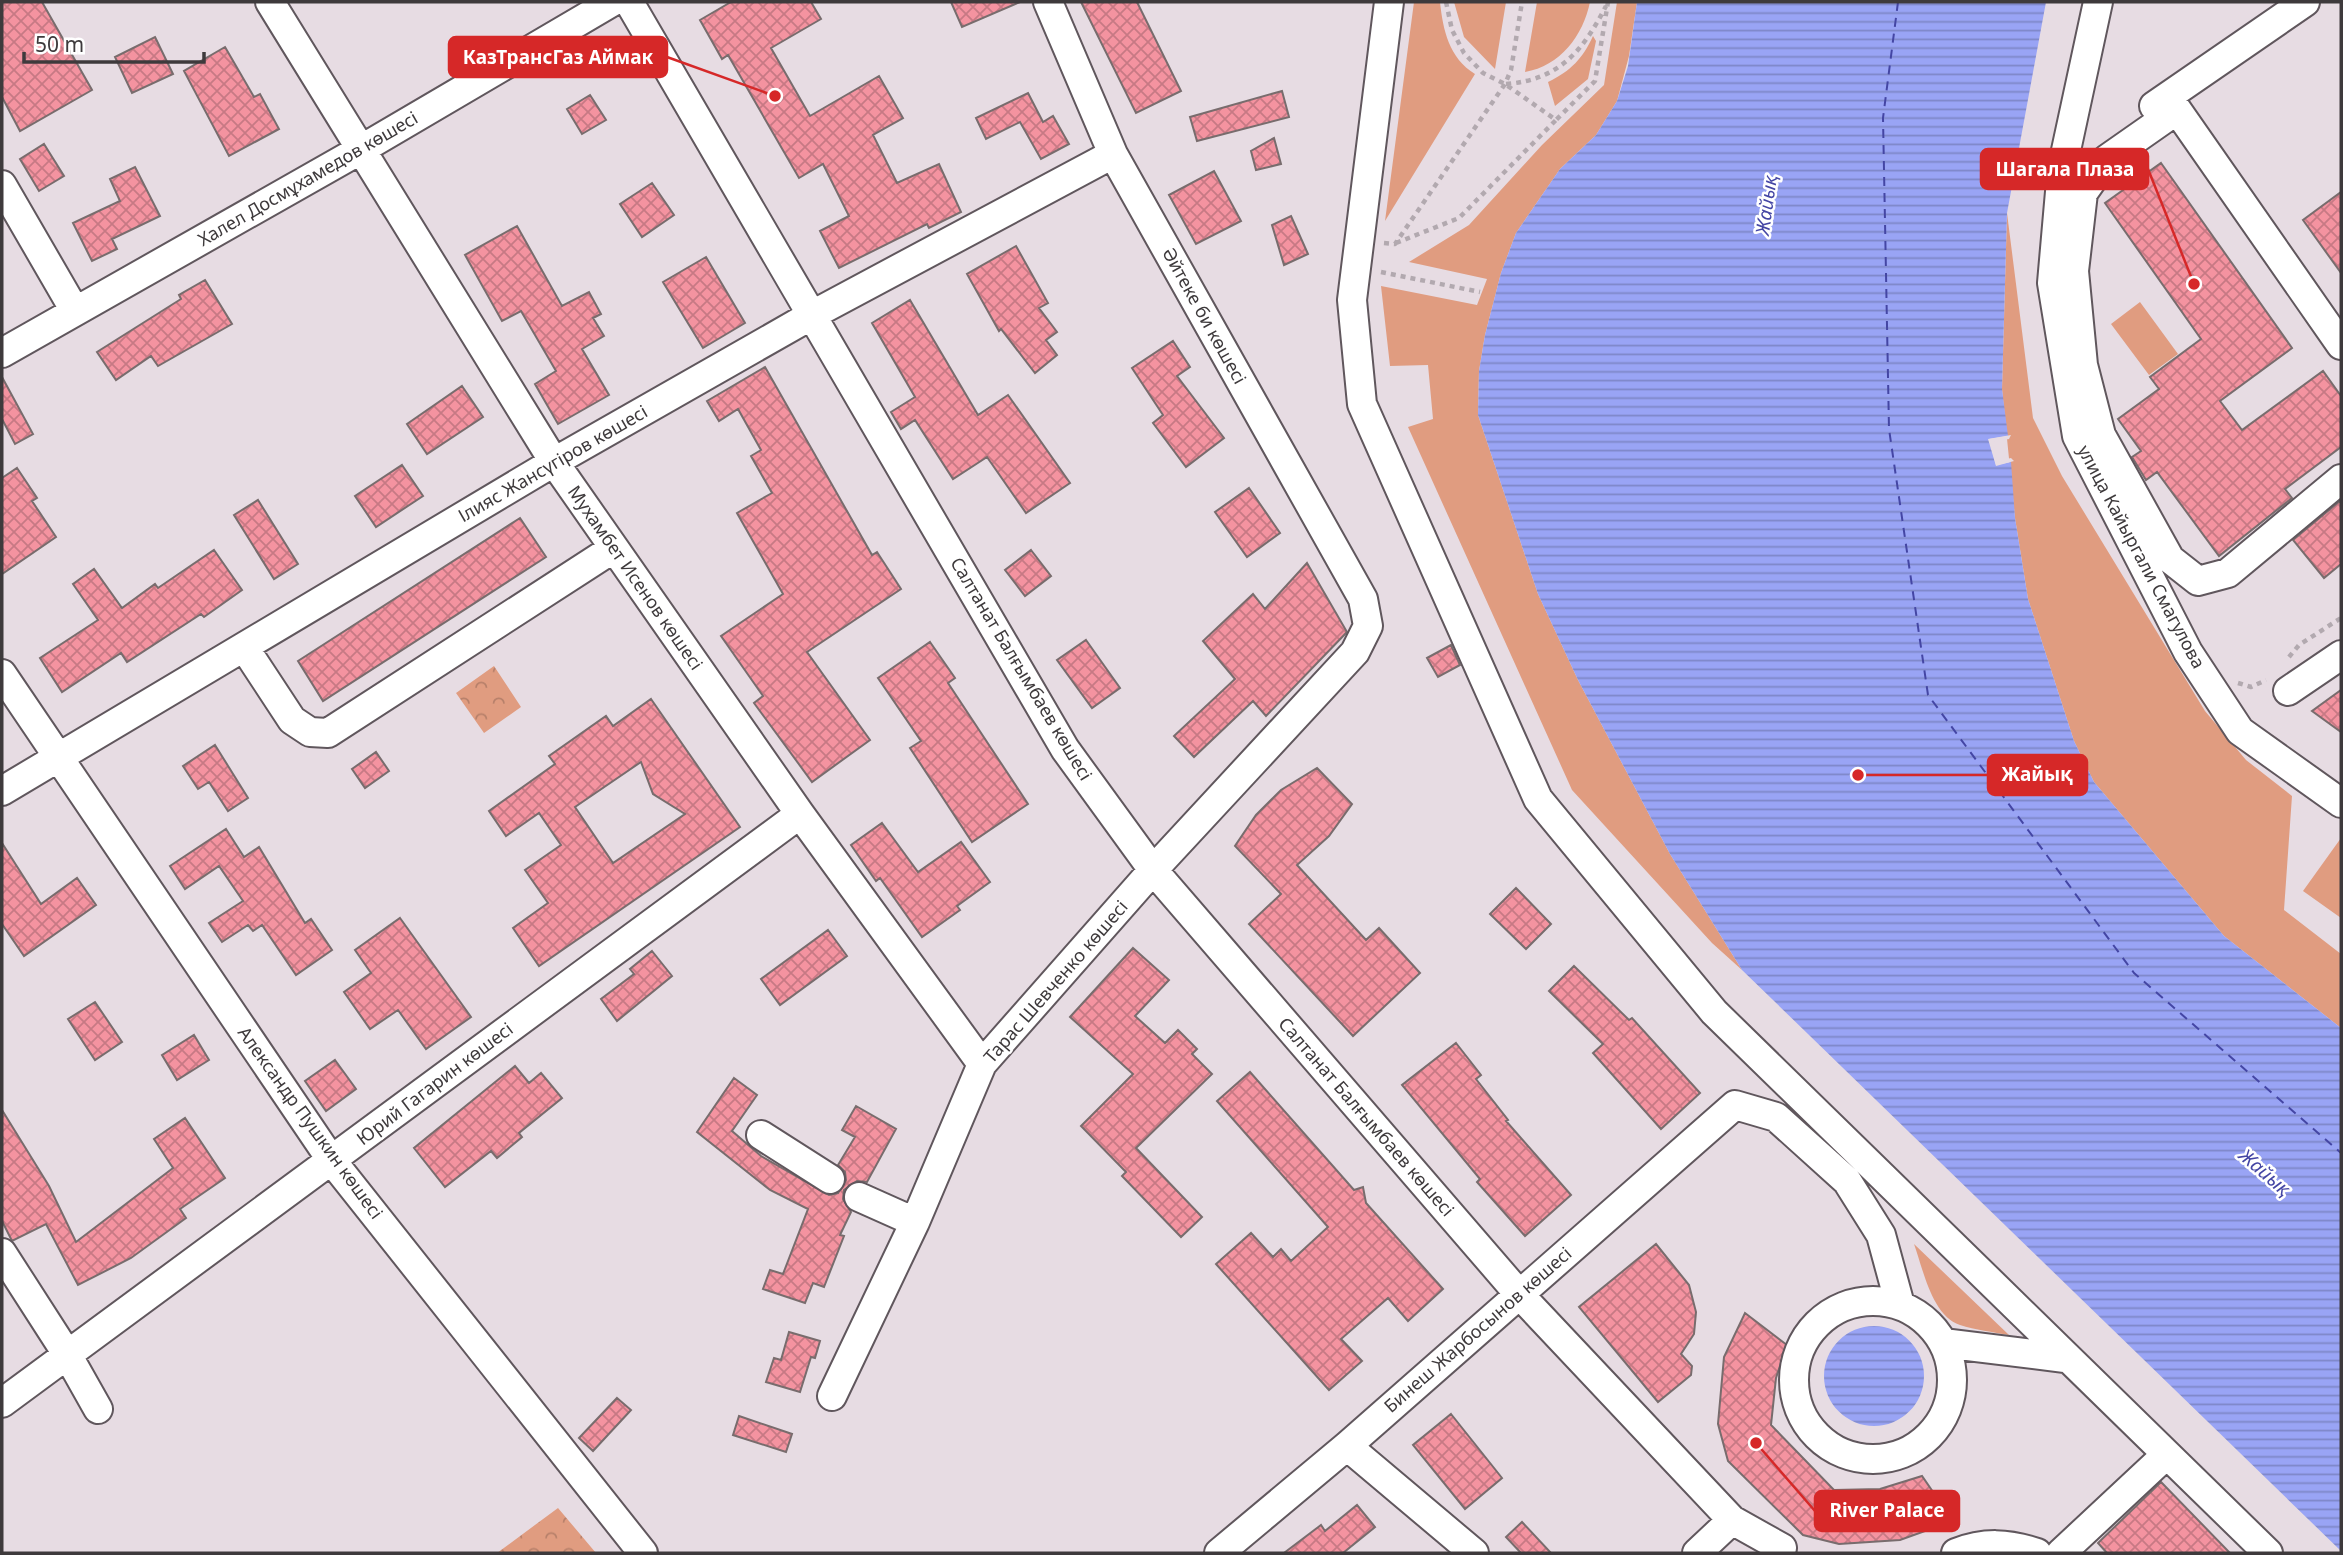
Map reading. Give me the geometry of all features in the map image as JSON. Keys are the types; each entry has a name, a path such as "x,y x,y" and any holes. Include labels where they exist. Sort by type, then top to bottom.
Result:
{"street":[{"name":"Мухамбет Исенов көшесі","path":"270,2 554,462 800,814 982,1064"},
{"name":"Халел Досмұхамедов көшесі","path":"2,353 360,150 612,2"},
{"name":"Салтанат Балғымбаев көшесі","path":"629,2 1065,749 1153,870 1519,1294 1732,1520 1782,1549"},
{"name":"Әйтеке би көшесі","path":"1048,2 1113,154 1363,599 1368,626"},
{"path":"1389,2 1352,300 1362,404 1538,799 1714,1012 2065,1358 2268,1553"},
{"name":"улица Кайыргали Смагулова","path":"2098,2 2062,169 2052,283 2077,436 2188,652 2240,731 2341,803"},
{"path":"2305,2 2172,103 2107,159 2083,193 2074,271 2083,365 2101,435 2170,559 2198,581 2228,573 2341,479"},
{"path":"2062,169 2172,103"},
{"path":"2172,103 2341,345"},
{"name":"Ілияс Жансүгіров көшесі","path":"2,791 554,462 812,315 1113,154"},
{"path":"2,185 75,311"},
{"path":"244,647 292,720 310,732 328,733 614,548"},
{"name":"Тарас Шевченко көшесі","path":"832,1396 915,1222 982,1064 1153,870 1355,652 1368,626"},
{"path":"2280,684 2341,655"},
{"name":"Александр Пушкин көшесі","path":"2,674 57,760 332,1161 643,1553"},
{"name":"Юрий Гагарин көшесі","path":"2,1403 800,814"},
{"name":"Бинеш Жарбосынов көшесі","path":"1219,1553 1347,1446 1735,1105 1776,1117 1847,1181 1881,1236 1900,1305"},
{"path":"761,1135 830,1179"},
{"path":"859,1197 915,1222"},
{"path":"2,1253 67,1354 98,1409"},
{"path":"1871,1300 1900,1305 1926,1320 1943,1343 1952,1371 1950,1400 1937,1427 1916,1447 1889,1458 1859,1458 1832,1448 1810,1429 1796,1403 1793,1374 1800,1346 1818,1322 1842,1306 1871,1300"},
{"path":"1943,1343 2065,1358"},
{"path":"1347,1446 1474,1553"},
{"path":"2060,1553 2166,1455"},
{"path":"1697,1553 1732,1520"},
{"path":"1956,1553 1974,1546 2011,1544 2037,1553"}],"path":[{"path":"1446,2 1452,30 1464,53 1483,73 1505,84 1556,120"},
{"path":"1395,244 1505,84 1511,70 1522,2"},
{"path":"1358,254 1395,244 1459,218 1595,81 1608,2"},
{"path":"1505,84 1532,82 1552,73 1587,37 1608,2"},
{"path":"1358,254 1480,292"},
{"path":"2286,661 2300,645 2341,618"},
{"path":"2230,681 2251,687 2280,684"}],"green space":[{"path":"1414,2 1440,2 1443,23 1453,52 1475,74 1385,221"},
{"path":"1454,2 1506,2 1495,69 1464,37"},
{"path":"1537,2 1590,2 1582,26 1568,48 1549,63 1525,72"},
{"path":"1617,2 1637,2 1629,56 1617,101 1596,135 1560,169 1516,233 1501,273 1485,335 1479,371 1478,415 1538,594 1578,680 1670,854 1742,970 1712,943 1572,790 1408,427 1433,419 1428,365 1390,366 1381,286 1477,305 1487,279 1409,262 1469,225 1542,145 1604,85"},
{"path":"1593,36 1596,41 1588,79 1555,106 1548,82 1575,63"},
{"path":"2007,213 2033,418 2062,476 2205,711 2246,760 2292,796 2284,910 2341,954 2341,1028 2224,936 2094,782 2074,741 2028,599 2015,518 2002,389"},
{"path":"2140,302 2178,354 2149,375 2111,324"},
{"path":"494,666 521,707 484,733 456,693"},
{"path":"2341,838 2341,918 2303,891"},
{"path":"1914,1244 2009,1335 1966,1327 1950,1320 1942,1312 1930,1290"},
{"path":"558,1508 596,1553 497,1553"}],"water":[{"name":"Жайық","path":"1637,2 2046,2 2007,213 2002,389 2008,436 1989,439 1996,465 2011,462 2015,518 2028,599 2074,741 2094,782 2224,936 2341,1028 2341,1551 1742,970 1670,854 1578,680 1538,594 1478,415 1479,371 1485,335 1501,273 1516,233 1560,169 1596,135 1617,101 1628,66"},
{"path":"1874,1326 1902,1334 1916,1348 1924,1376 1916,1404 1902,1418 1874,1426 1846,1418 1832,1404 1824,1376 1832,1348 1846,1334"}],"pier":[{"path":"2011,435 2009,439 1993,442 1998,461 2011,458 2014,461 1996,466 1988,439"}],"building":[{"path":"2,2 42,2 92,90 20,131 2,97"},
{"path":"731,2 811,2 821,19 771,48 810,116 879,76 903,118 873,135 897,183 939,164 961,212 929,228 927,224 839,268 820,231 849,216 823,164 799,178 728,55 722,59 700,20"},
{"path":"951,2 1020,2 962,27"},
{"path":"1081,2 1137,2 1181,91 1136,113"},
{"path":"155,37 173,74 132,93 115,57"},
{"path":"225,47 254,97 260,94 279,129 229,156 184,71"},
{"path":"1282,91 1289,117 1197,141 1190,117"},
{"path":"1028,93 1043,122 1053,116 1069,144 1041,159 1020,122 986,139 976,118"},
{"path":"590,95 606,120 582,134 567,109"},
{"path":"1274,138 1281,164 1256,170 1251,151"},
{"path":"44,144 64,176 39,191 20,159"},
{"path":"2161,163 2292,348 2220,401 2242,430 2323,371 2341,396 2341,447 2285,489 2292,498 2219,556 2157,472 2146,480 2132,457 2141,451 2118,419 2159,389 2150,377 2201,339 2105,203"},
{"path":"135,167 160,216 112,239 117,249 92,261 73,223 120,201 110,179"},
{"path":"1214,171 1241,221 1196,244 1169,195"},
{"path":"652,183 674,215 642,237 620,204"},
{"path":"2341,192 2341,273 2303,220"},
{"path":"1291,216 1308,254 1284,265 1272,225"},
{"path":"517,226 562,306 589,292 601,314 593,318 604,336 582,349 609,395 558,424 535,384 556,371 521,311 502,321 465,255"},
{"path":"1016,246 1048,303 1039,308 1057,332 1046,340 1057,355 1035,373 1001,329 999,331 967,274"},
{"path":"706,257 745,323 703,348 663,282"},
{"path":"205,280 232,324 158,366 151,356 116,380 97,352 181,299 179,295"},
{"path":"910,300 978,415 1008,395 1070,483 1026,513 987,457 953,479 915,420 901,429 891,412 915,397 872,323"},
{"path":"1173,341 1190,367 1177,376 1224,438 1186,467 1153,423 1163,415 1132,368"},
{"path":"765,367 872,555 877,552 901,589 807,652 870,740 812,782 754,703 763,696 721,636 783,594 737,513 772,493 751,456 761,450 738,409 719,421 707,401"},
{"path":"2,377 33,434 15,444 2,419"},
{"path":"462,386 483,417 427,454 407,424"},
{"path":"402,465 423,496 376,527 355,496"},
{"path":"17,468 37,498 32,501 56,537 2,574 2,478"},
{"path":"1249,488 1280,533 1247,557 1215,512"},
{"path":"258,500 298,564 274,579 234,515"},
{"path":"2341,500 2341,564 2324,578 2293,540"},
{"path":"520,518 546,557 323,701 298,661"},
{"path":"214,550 242,590 204,617 201,614 127,662 121,653 62,692 40,658 98,620 73,584 94,569 122,608 155,584 158,588"},
{"path":"1031,550 1051,576 1025,596 1005,570"},
{"path":"1307,563 1347,632 1266,716 1253,701 1194,757 1174,736 1235,679 1203,641 1253,594 1265,609"},
{"path":"1086,640 1120,688 1092,708 1057,660"},
{"path":"930,642 955,678 948,683 1028,804 972,842 910,748 921,741 878,678"},
{"path":"1451,645 1460,665 1438,677 1427,658"},
{"path":"2341,690 2341,732 2312,711"},
{"path":"651,699 740,827 539,966 513,928 548,903 525,870 561,845 539,813 506,836 489,811 555,764 549,756 606,716 613,726","holes":["641,762 653,794 685,814 613,863 575,807"]},
{"path":"215,745 248,798 228,811 209,782 198,789 183,766"},
{"path":"376,752 389,771 365,788 352,769"},
{"path":"1317,768 1352,804 1329,836 1297,865 1366,940 1379,928 1420,973 1353,1036 1249,924 1281,894 1235,846 1256,815 1281,790"},
{"path":"882,823 918,872 961,842 990,882 957,906 960,910 922,937 880,878 876,881 851,845"},
{"path":"226,829 244,857 259,847 305,923 311,919 332,950 296,975 262,925 253,931 248,925 222,942 209,923 243,901 219,866 185,889 170,866"},
{"path":"2,843 41,904 77,878 96,905 24,956 2,924"},
{"path":"1516,888 1551,924 1526,949 1490,914"},
{"path":"400,918 471,1017 426,1049 398,1010 370,1029 344,992 371,973 355,950"},
{"path":"828,930 847,956 780,1005 761,979"},
{"path":"1133,948 1169,980 1135,1016 1165,1043 1178,1030 1197,1049 1192,1054 1212,1074 1136,1148 1202,1217 1181,1237 1122,1176 1126,1172 1081,1126 1133,1074 1070,1017"},
{"path":"652,951 672,976 617,1021 601,999 634,974 630,969"},
{"path":"1574,966 1629,1020 1632,1018 1700,1093 1661,1129 1593,1053 1603,1044 1549,991"},
{"path":"95,1002 122,1042 95,1060 68,1019"},
{"path":"194,1035 209,1060 177,1080 162,1055"},
{"path":"1456,1043 1481,1075 1476,1079 1508,1120 1506,1121 1571,1195 1525,1236 1477,1182 1480,1179 1402,1085"},
{"path":"335,1060 356,1089 326,1111 305,1081"},
{"path":"515,1066 529,1083 541,1073 562,1098 519,1133 522,1137 497,1158 491,1151 445,1187 414,1148"},
{"path":"1250,1072 1354,1190 1363,1187 1366,1203 1443,1289 1408,1321 1388,1298 1341,1339 1362,1361 1329,1390 1216,1264 1251,1233 1273,1257 1281,1249 1291,1261 1328,1227 1217,1101"},
{"path":"734,1078 757,1095 732,1131 761,1156 829,1195 838,1193 846,1180 845,1172 838,1165 855,1137 842,1130 856,1106 896,1129 867,1182 857,1181 844,1190 843,1199 851,1212 840,1235 844,1236 824,1287 813,1283 805,1303 763,1289 770,1270 783,1274 808,1209 770,1190 697,1132"},
{"path":"2,1110 49,1186 76,1242 173,1168 154,1139 185,1118 225,1178 180,1209 186,1218 131,1258 78,1285 46,1224 12,1241 2,1221"},
{"path":"1656,1244 1689,1285 1696,1312 1694,1334 1681,1354 1692,1366 1691,1375 1658,1402 1579,1307"},
{"path":"1745,1313 1787,1345 1776,1378 1771,1425 1834,1490 1880,1489 1922,1476 1953,1521 1900,1540 1839,1544 1803,1535 1728,1461 1718,1424 1724,1357"},
{"path":"789,1332 820,1341 815,1358 811,1357 800,1392 766,1382 774,1358 781,1360"},
{"path":"617,1398 631,1410 593,1451 579,1438"},
{"path":"1451,1414 1502,1478 1465,1509 1413,1445"},
{"path":"739,1416 792,1434 786,1452 733,1435"},
{"path":"2161,1482 2230,1553 2107,1553 2098,1543"},
{"path":"1357,1505 1375,1527 1343,1553 1284,1553 1321,1525 1325,1531"},
{"path":"1522,1522 1551,1553 1521,1553 1506,1537"}],"ferry route":[{"path":"1898,2 1883,118 1889,429 1928,695 2134,973 2341,1153"}],"place":[{"name":"КазТрансГаз Аймак","path":"775,96"},
{"name":"Шагала Плаза","path":"2194,284"},
{"name":"Жайық","path":"1858,775"},
{"name":"River Palace","path":"1756,1443"}]}
